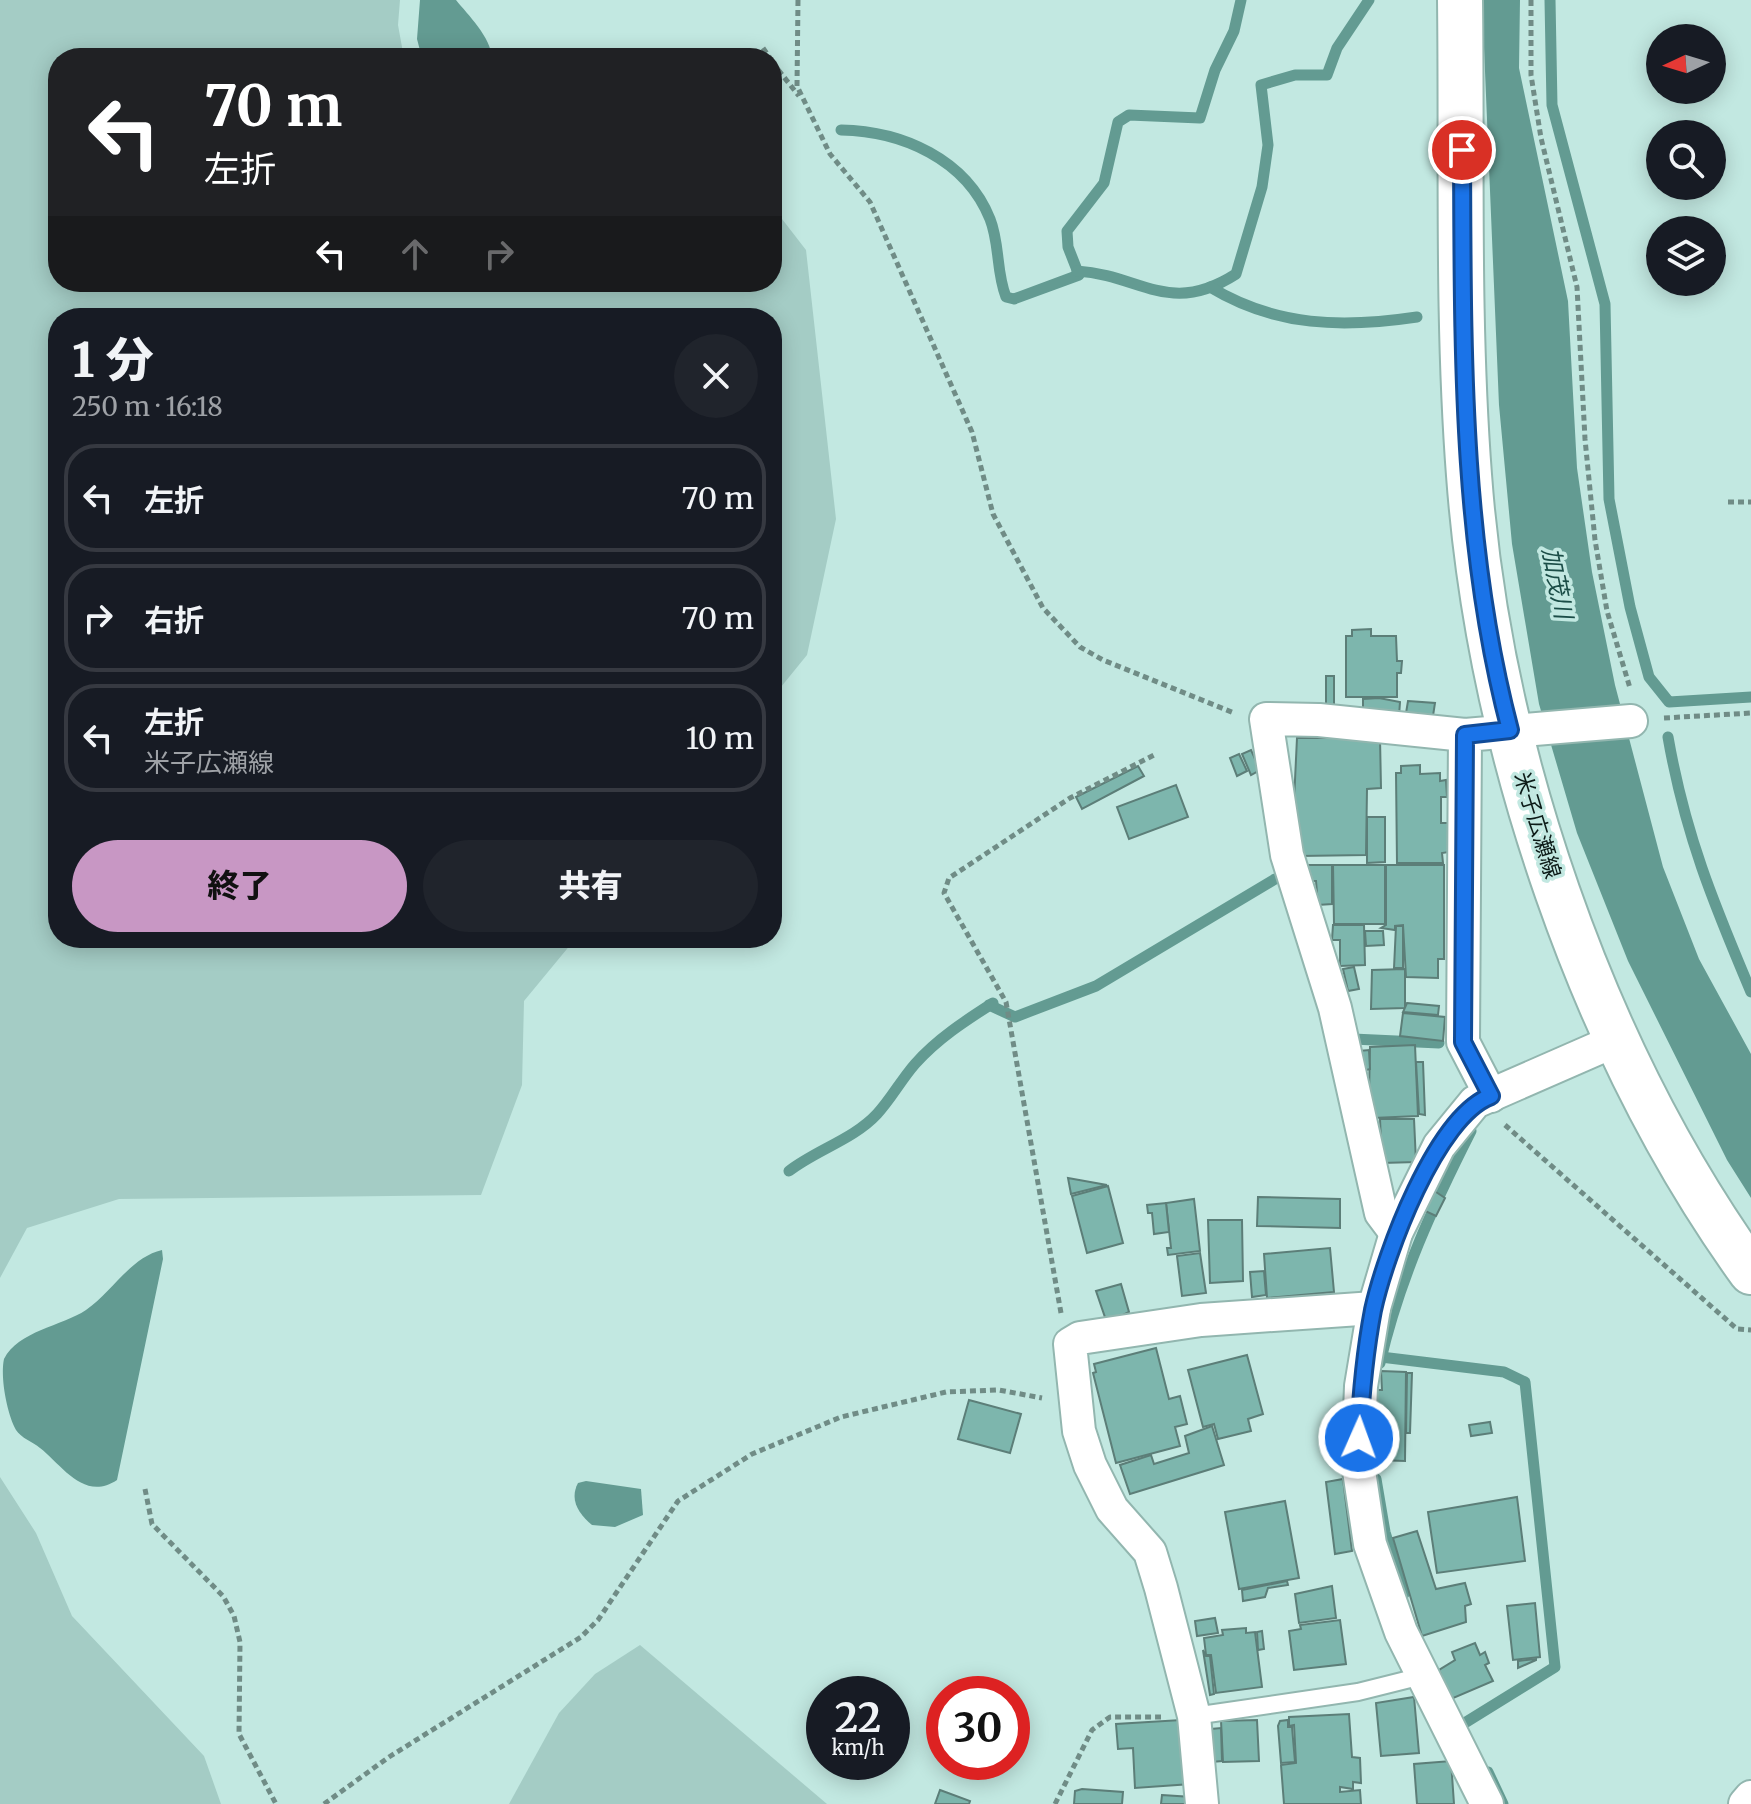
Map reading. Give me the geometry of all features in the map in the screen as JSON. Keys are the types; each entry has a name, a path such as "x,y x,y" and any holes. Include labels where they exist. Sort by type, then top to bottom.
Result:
{"main road":[{"name":"米子広瀬線","path":"1460,0 1463,330 1469,475 1481,584 1522,729 1539,840 1600,999 1655,1119 1751,1272"}],"street":[{"path":"1396,1233 1381,1213 1335,1008 1287,855 1266,719 1319,720 1465,735 1635,720"},
{"path":"1465,735 1463,1042 1483,1099"},
{"path":"1487,1804 1401,1632 1370,1544 1358,1464 1361,1386 1374,1308 1396,1233 1439,1146 1483,1099 1619,1039"},
{"path":"1202,1804 1194,1716 1150,1552 1112,1509 1090,1465 1079,1431 1070,1344 1080,1338 1201,1320 1374,1308"},
{"path":"1745,1804 1751,1797"}],"lane":[{"path":"1194,1716 1358,1692 1422,1676"}],"path":[{"path":"798,0 797,86 802,99 830,154 870,202 972,432 993,514 1043,608 1080,647 1103,660 1237,714 1266,719"},
{"path":"1531,0 1531,75 1541,138 1577,287 1585,439 1595,540 1607,611 1635,720 1751,713"},
{"path":"782,74 802,99"},
{"path":"1728,502 1751,502"},
{"path":"1070,1344 1064,1331 1029,1150 1006,1002 944,893 949,878 1058,806 1156,754"},
{"path":"1483,1099 1737,1329 1751,1330"},
{"path":"324,1804 389,1757 581,1637 598,1620 678,1501 752,1454 841,1417 946,1392 999,1390 1037,1398 1075,1398"},
{"path":"145,1489 152,1524 223,1596 234,1616 240,1642 239,1734 276,1804"},
{"path":"1055,1804 1092,1730 1110,1717 1194,1716"}],"shaded area":[{"path":"0,0 400,0 398,25 402,48 48,48 48,292 782,292 782,219 806,250 836,519 807,655 782,686 782,308 48,308 48,948 568,948 524,1001 522,1085 481,1195 119,1199 27,1228 0,1278"},
{"path":"0,1477 36,1533 72,1616 204,1756 221,1804 0,1804"},
{"path":"640,1645 827,1804 509,1804 559,1713 595,1674"}],"water":[{"path":"420,0 456,0 490,48 419,48 417,39"},
{"name":"加茂川","path":"1482,0 1520,0 1519,68 1568,301 1577,468 1592,572 1615,685 1663,867 1699,959 1751,1054 1751,1198 1727,1160 1628,961 1577,833 1539,704 1512,544 1499,405"},
{"path":"162,1250 163,1259 117,1480 105,1486 84,1484 16,1430 5,1395 4,1359 30,1335 86,1310 131,1267"},
{"path":"586,1481 641,1489 643,1515 615,1527 592,1525 579,1511 575,1501 578,1483"}],"building":[{"path":"1371,629 1371,636 1396,636 1397,661 1402,661 1401,673 1397,673 1397,697 1346,697 1346,636 1352,636 1352,630"},
{"path":"1326,676 1334,676 1334,709 1326,709"},
{"path":"1363,699 1400,702 1399,716 1363,715"},
{"path":"1408,701 1435,703 1433,716 1406,713"},
{"path":"1297,738 1380,738 1381,788 1367,789 1366,855 1300,856 1299,822 1293,822"},
{"path":"1251,750 1260,770 1251,775 1242,754"},
{"path":"1239,754 1247,771 1237,776 1230,758"},
{"path":"1420,765 1420,774 1440,773 1440,781 1446,780 1447,797 1441,797 1441,823 1449,823 1449,852 1442,853 1443,863 1397,863 1396,773 1401,773 1401,766"},
{"path":"1138,766 1144,776 1082,809 1076,797"},
{"path":"1176,785 1188,817 1129,839 1117,807"},
{"path":"1367,817 1385,817 1385,862 1367,863"},
{"path":"1304,865 1332,865 1332,904 1318,905 1316,881 1305,881"},
{"path":"1333,865 1385,865 1385,924 1334,924"},
{"path":"1386,865 1444,865 1444,959 1438,959 1438,978 1406,977 1403,925 1395,926 1395,930 1381,928 1386,925"},
{"path":"1333,925 1364,925 1365,965 1340,966 1340,940 1332,940"},
{"path":"1396,926 1403,926 1403,968 1394,968"},
{"path":"1365,931 1383,931 1384,945 1366,946"},
{"path":"1354,967 1359,989 1348,991 1343,969"},
{"path":"1405,969 1405,1008 1371,1009 1372,970"},
{"path":"1407,1003 1439,1006 1438,1015 1403,1012"},
{"path":"1403,1013 1445,1017 1443,1041 1400,1036"},
{"path":"1415,1045 1418,1116 1373,1118 1369,1096 1370,1047"},
{"path":"1369,1050 1370,1069 1360,1072 1359,1051"},
{"path":"1416,1062 1423,1062 1425,1115 1419,1114"},
{"path":"1380,1119 1414,1119 1416,1162 1382,1163"},
{"path":"1068,1178 1107,1185 1071,1194"},
{"path":"1108,1186 1123,1243 1087,1253 1072,1196"},
{"path":"1433,1190 1445,1198 1436,1216 1423,1210"},
{"path":"1258,1197 1340,1199 1340,1228 1257,1226"},
{"path":"1194,1199 1200,1251 1168,1255 1167,1248 1171,1248 1166,1203"},
{"path":"1166,1203 1169,1232 1154,1234 1152,1213 1148,1213 1147,1205"},
{"path":"1208,1220 1242,1220 1243,1281 1210,1283"},
{"path":"1330,1248 1334,1292 1267,1298 1264,1254"},
{"path":"1200,1253 1206,1293 1182,1296 1177,1256"},
{"path":"1264,1271 1266,1295 1252,1297 1250,1272"},
{"path":"1121,1284 1129,1312 1107,1323 1096,1291"},
{"path":"1156,1348 1169,1399 1180,1396 1187,1424 1175,1427 1180,1446 1116,1463 1093,1373 1096,1372 1094,1364"},
{"path":"1247,1355 1263,1414 1248,1419 1251,1431 1218,1439 1214,1424 1203,1427 1188,1370"},
{"path":"1381,1371 1406,1372 1405,1461 1376,1460 1374,1454 1376,1390 1382,1390"},
{"path":"1407,1373 1412,1373 1410,1433 1406,1433"},
{"path":"969,1400 1021,1414 1010,1453 958,1439"},
{"path":"1490,1422 1492,1433 1471,1436 1469,1425"},
{"path":"1212,1426 1224,1465 1130,1494 1120,1465 1151,1455 1154,1464 1189,1453 1185,1436"},
{"path":"1343,1479 1352,1551 1335,1554 1326,1482"},
{"path":"1517,1497 1525,1561 1437,1573 1428,1512"},
{"path":"1285,1501 1299,1578 1239,1589 1225,1512"},
{"path":"1417,1531 1436,1589 1465,1583 1471,1604 1465,1606 1466,1622 1422,1636 1393,1538"},
{"path":"1287,1581 1288,1585 1268,1588 1265,1597 1243,1601 1242,1590"},
{"path":"1332,1586 1336,1618 1299,1623 1295,1594"},
{"path":"1535,1603 1540,1657 1513,1660 1507,1606"},
{"path":"1215,1618 1218,1633 1197,1636 1195,1621"},
{"path":"1340,1620 1346,1664 1294,1670 1289,1631 1301,1629 1300,1625"},
{"path":"1246,1628 1246,1633 1255,1632 1262,1687 1216,1693 1211,1655 1206,1655 1204,1638 1223,1635 1222,1630"},
{"path":"1262,1631 1264,1649 1258,1650 1257,1632"},
{"path":"1475,1643 1480,1655 1485,1652 1489,1663 1485,1665 1493,1681 1451,1699 1439,1670 1455,1660 1452,1652"},
{"path":"1203,1650 1206,1656 1210,1656 1214,1694 1210,1695"},
{"path":"1536,1660 1518,1668 1518,1661"},
{"path":"1414,1697 1419,1753 1381,1756 1376,1703"},
{"path":"1349,1714 1352,1757 1360,1758 1361,1783 1353,1782 1353,1789 1340,1787 1340,1792 1360,1790 1361,1804 1284,1804 1281,1765 1296,1763 1294,1725 1289,1726 1289,1717"},
{"path":"1181,1720 1191,1784 1135,1788 1133,1748 1118,1749 1116,1724"},
{"path":"1257,1720 1259,1761 1223,1762 1221,1721"},
{"path":"1288,1720 1288,1727 1292,1727 1295,1762 1281,1763 1278,1726 1280,1721"},
{"path":"1221,1728 1222,1761 1212,1762 1211,1729"},
{"path":"1451,1761 1454,1804 1417,1804 1414,1764"},
{"path":"940,1790 970,1801 969,1804 935,1804"},
{"path":"1075,1791 1123,1792 1122,1804 1074,1804"},
{"path":"1162,1795 1192,1797 1192,1804 1161,1804"}],"waterway":[{"path":"841,130 887,136 909,143 929,152 965,180 990,219 1003,287 1006,297 1014,299 1079,275 1068,247 1067,231 1104,183 1118,122 1129,115 1200,118 1215,70 1234,31 1241,0"},
{"path":"1077,271 1173,293 1213,286 1236,274 1262,187 1268,145 1261,85 1295,75 1327,75 1337,48 1369,0"},
{"path":"1550,0 1552,105 1605,304 1609,499 1630,607 1649,677 1669,702 1751,697"},
{"path":"1210,287 1260,310 1310,321 1363,323 1417,317"},
{"path":"1668,737 1692,837 1724,928 1751,992"},
{"path":"989,1005 1015,1017 1096,986 1275,879"},
{"path":"789,1171 868,1123 933,1046 993,1003"},
{"path":"1352,1033 1353,1039 1439,1043"},
{"path":"1380,1363 1418,1244 1471,1131"},
{"path":"1381,1357 1504,1372 1525,1382 1555,1667 1463,1724"},
{"path":"1376,1479 1385,1532 1404,1594"},
{"path":"1488,1772 1503,1804"}],"route":[{"path":"1359,1438 1361,1386 1374,1308 1396,1233 1439,1146 1475,1102 1491,1096 1463,1042 1465,735 1510,730 1500,695 1481,584 1469,475 1463,330 1462,150"}]}
